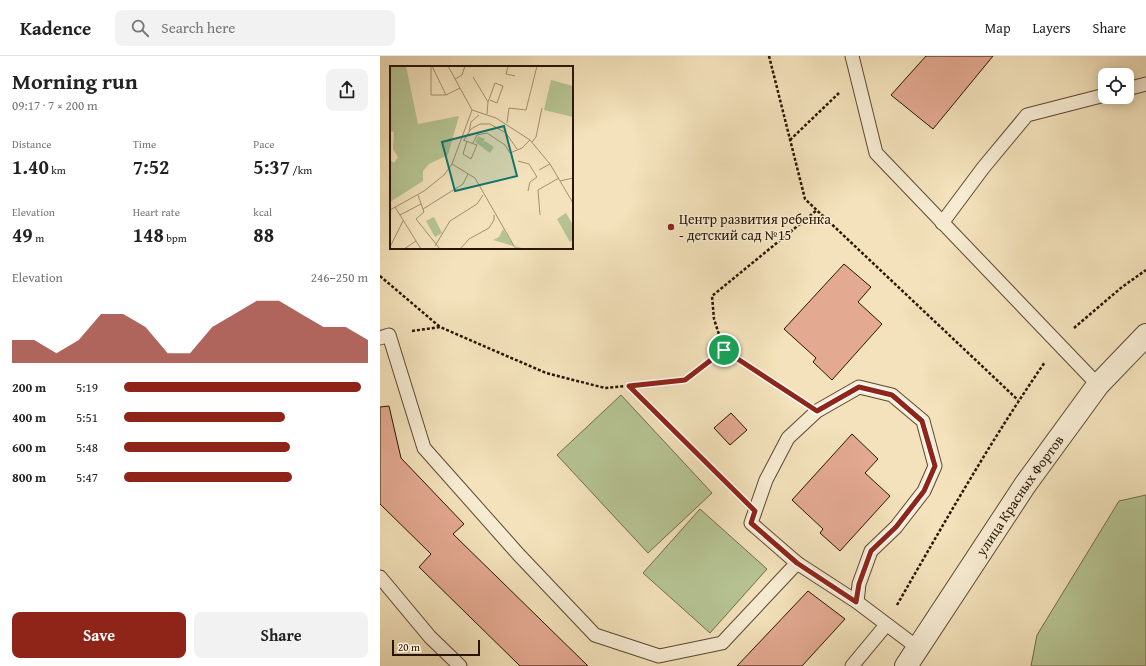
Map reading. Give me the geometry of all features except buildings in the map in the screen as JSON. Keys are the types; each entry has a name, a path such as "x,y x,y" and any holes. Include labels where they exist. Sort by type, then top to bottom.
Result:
{"street":[{"name":"улица Красных Фортов","path":"906,666 1025,486 1098,385 1146,335"}],"lane":[{"path":"852,56 876,153 1098,385"},
{"path":"1134,87 1146,84"},
{"path":"942,223 983,168 1027,115 1098,97"},
{"path":"384,336 424,448 519,554 595,635 659,656 722,643 797,563"},
{"path":"856,602 859,584 871,551 896,527 924,491 935,466 922,421 892,395 859,387 817,411 788,438 766,480 751,523 797,563 856,602 918,648"},
{"path":"380,577 430,637 460,666"},
{"path":"852,666 886,625"}],"path":[{"path":"769,56 805,199 1018,400"},
{"path":"790,140 857,76"},
{"path":"817,210 712,296 714,319 724,350 817,411"},
{"path":"886,625 966,485 1018,400 1058,343 1122,287 1146,270"},
{"path":"380,276 440,327 546,373 605,388 685,380 724,350"},
{"path":"384,336 440,327"},
{"path":"629,386 755,511"}],"green space":[{"path":"621,395 712,493 648,553 557,455"},
{"path":"1146,495 1146,666 1031,666 1037,635 1119,501"},
{"path":"700,509 767,569 710,633 643,573"}],"place":[{"name":"Центр развития ребенка - детский сад №15","path":"671,227"}],"route":[{"path":"724,350 817,411 859,387 892,395 922,421 935,466 924,491 896,527 871,551 859,584 856,602 797,563 751,523 755,511 629,386 685,380 724,350"}]}
